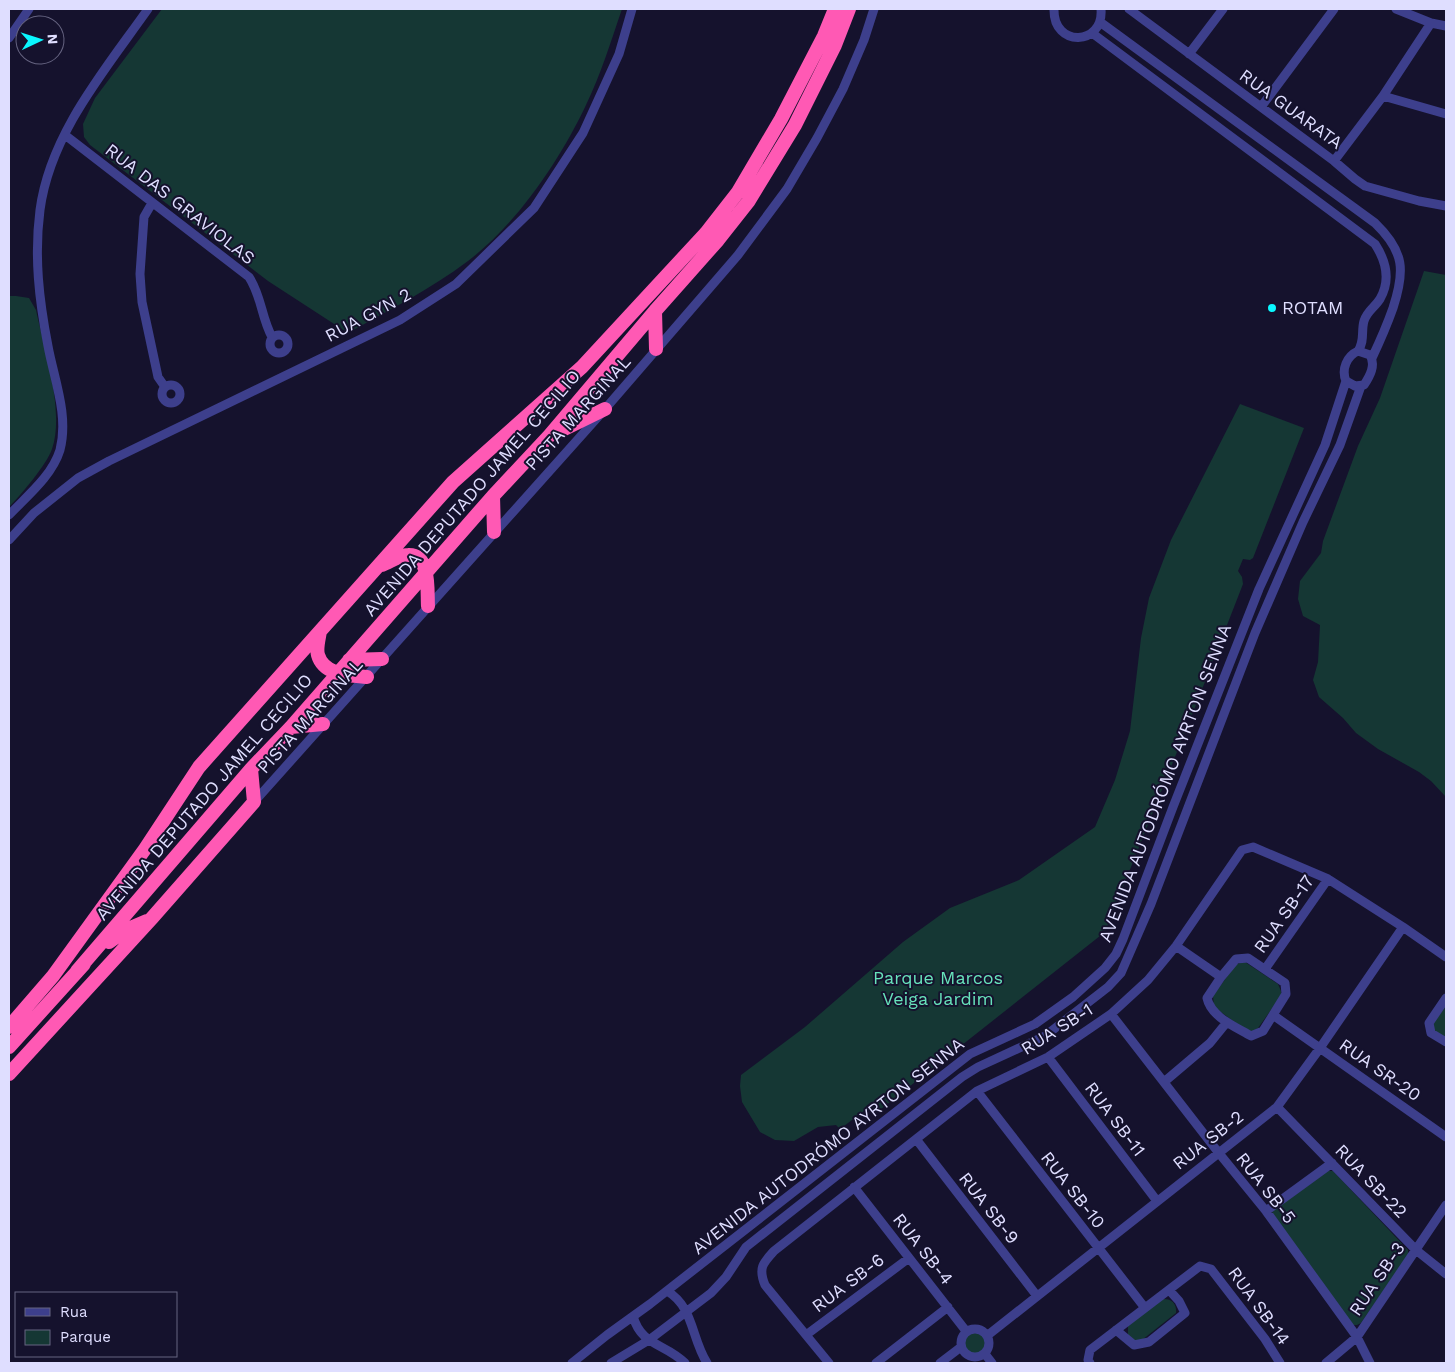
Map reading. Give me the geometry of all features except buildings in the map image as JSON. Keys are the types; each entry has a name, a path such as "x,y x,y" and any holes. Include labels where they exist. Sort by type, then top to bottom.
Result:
{"highway":[{"name":"AVENIDA DEPUTADO JAMEL CECILIO","path":"9,1028 53,976 199,767 453,482 582,366 706,233 738,192 781,119 824,36 834,9"},
{"name":"AVENIDA DEPUTADO JAMEL CECILIO","path":"77,970 492,496 549,436 718,240 748,202 796,125 835,45 849,9"},
{"path":"655,311 656,349"},
{"path":"549,436 605,408"},
{"path":"492,496 494,532"},
{"path":"377,568 408,555 421,560 427,572 428,606"},
{"path":"320,631 318,656 328,668 338,674 367,677"},
{"path":"349,660 382,658"},
{"path":"291,727 323,724"},
{"path":"9,1074 152,918 254,802 252,769"},
{"path":"9,1048 77,970 115,937 152,918"}],"street":[{"path":"9,38 29,9"},
{"path":"9,514 40,483 53,466 60,450 63,424 61,407 42,310 36,258 40,209 50,171 76,111 148,9"},
{"name":"RUA GYN 2","path":"9,540 34,514 78,478 108,461 400,320 456,284 534,208 583,133 619,54 632,9"},
{"name":"PISTA MARGINAL","path":"254,802 367,677 738,255 787,189 817,138 843,89 864,40 874,9"},
{"path":"1054,9 1056,25 1061,32 1077,38 1092,33 1100,22 1101,9"},
{"name":"RUA GUARATA","path":"1129,9 1334,161 1355,180 1365,186 1446,206"},
{"path":"1189,54 1223,9"},
{"path":"1261,107 1334,9"},
{"path":"1396,9 1432,23 1446,26"},
{"name":"AVENIDA AUTODRÓMO AYRTON SENNA","path":"612,1363 649,1340 711,1293 726,1277 746,1247 962,1077 978,1067 1045,1036 1108,988 1121,973 1127,963 1255,633 1303,522 1340,445 1361,386 1366,381 1371,370 1372,358 1386,330 1401,284 1401,268 1396,250 1387,235 1376,224 1100,22"},
{"path":"1334,161 1383,96 1432,23"},
{"name":"AVENIDA AUTODRÓMO AYRTON SENNA","path":"572,1363 970,1054 1035,1024 1089,984 1105,968 1120,946 1268,565 1324,445 1346,382 1344,373 1346,363 1351,354 1358,351 1362,345 1363,323 1366,314 1380,298 1386,285 1387,268 1382,254 1375,244 1092,33"},
{"path":"1383,96 1446,114"},
{"name":"RUA DAS GRAVIOLAS","path":"65,135 249,277 257,290 266,325 272,337"},
{"path":"152,203 144,218 140,274 142,302 158,377 165,387"},
{"path":"1358,351 1366,353 1372,358"},
{"path":"1346,382 1361,386"},
{"path":"1173,807 1186,813"},
{"name":"RUA SB-1","path":"829,1363 765,1285 760,1274 764,1262 774,1251 977,1091 1048,1057 1111,1014 1148,980 1176,946 1242,850 1253,847 1328,879 1446,957"},
{"name":"RUA SB-17","path":"1265,969 1328,879"},
{"name":"RUA SB-2","path":"988,1335 1277,1107 1403,927"},
{"path":"1176,946 1221,977"},
{"path":"1248,958 1265,969 1285,984 1286,994 1263,1031 1251,1036 1227,1022 1209,1006 1207,998 1236,959 1248,958"},
{"path":"1446,998 1429,1023 1430,1032 1446,1042"},
{"name":"RUA SB-5","path":"1111,1014 1266,1211 1357,1337 1370,1363"},
{"name":"RUA SR-20","path":"1273,1015 1446,1137"},
{"path":"1164,1082 1210,1043 1227,1022"},
{"name":"RUA SB-11","path":"1048,1057 1157,1201"},
{"name":"RUA SB-10","path":"977,1091 1145,1308"},
{"name":"RUA SB-22","path":"1277,1107 1416,1250 1446,1274"},
{"name":"RUA SB-9","path":"916,1139 1037,1296"},
{"path":"1266,1211 1332,1163"},
{"name":"RUA SB-4","path":"854,1187 966,1331"},
{"name":"RUA SB-3","path":"1326,1363 1357,1337 1446,1205"},
{"name":"RUA SB-6","path":"806,1335 909,1258"},
{"name":"RUA SB-14","path":"1169,1290 1200,1266 1212,1269 1265,1339 1280,1363"},
{"path":"1089,1362 1090,1350 1116,1330 1169,1290 1179,1301 1185,1313 1149,1342 1134,1345 1116,1330"},
{"path":"667,1291 676,1296 686,1311 696,1341 707,1363"},
{"path":"876,1363 948,1307"},
{"path":"633,1316 643,1337 667,1349 685,1363"},
{"path":"975,1328 984,1331 988,1335 989,1347 985,1354 970,1356 966,1354 961,1346 962,1338 966,1331 975,1328"},
{"path":"940,1363 961,1346"},
{"path":"985,1354 992,1363"},
{"path":"962,1363 970,1356"}],"green space":[{"path":"162,9 622,9 606,57 586,105 550,169 520,210 486,246 468,261 410,299 348,333 268,281 90,145 84,137 83,124 95,98"},
{"path":"1424,271 1446,275 1446,797 1431,781 1419,772 1378,749 1356,733 1343,718 1319,697 1313,680 1318,662 1320,625 1303,616 1298,599 1300,581 1321,553 1323,541 1358,446 1380,398"},
{"path":"9,296 29,298 36,310 52,379 56,417 52,449 45,463 9,507"},
{"name":"Parque Marcos Veiga Jardim","path":"1240,404 1304,428 1253,558 1250,560 1243,559 1238,571 1242,577 1243,584 1192,715 1185,717 1182,725 1185,732 1105,932 876,1113 864,1111 840,1129 836,1125 818,1127 794,1141 775,1140 760,1132 742,1102 741,1075 805,1027 903,942 950,908 1019,880 1095,827 1115,780 1130,731 1141,638 1149,598 1171,540"},
{"path":"1245,962 1278,984 1281,991 1281,996 1258,1028 1253,1031 1247,1031 1214,1007 1213,996 1236,964"},
{"path":"1446,1006 1446,1039 1434,1030 1433,1024"},
{"path":"1328,1171 1333,1171 1408,1250 1408,1255 1361,1323 1357,1325 1351,1325 1272,1213"},
{"path":"1162,1299 1173,1302 1176,1307 1176,1313 1142,1340 1134,1341 1128,1335 1128,1326"},
{"path":"975,1332 983,1335 986,1343 983,1351 975,1354 967,1351 964,1343 967,1335"}],"place":[{"name":"ROTAM","path":"1272,308"}]}
